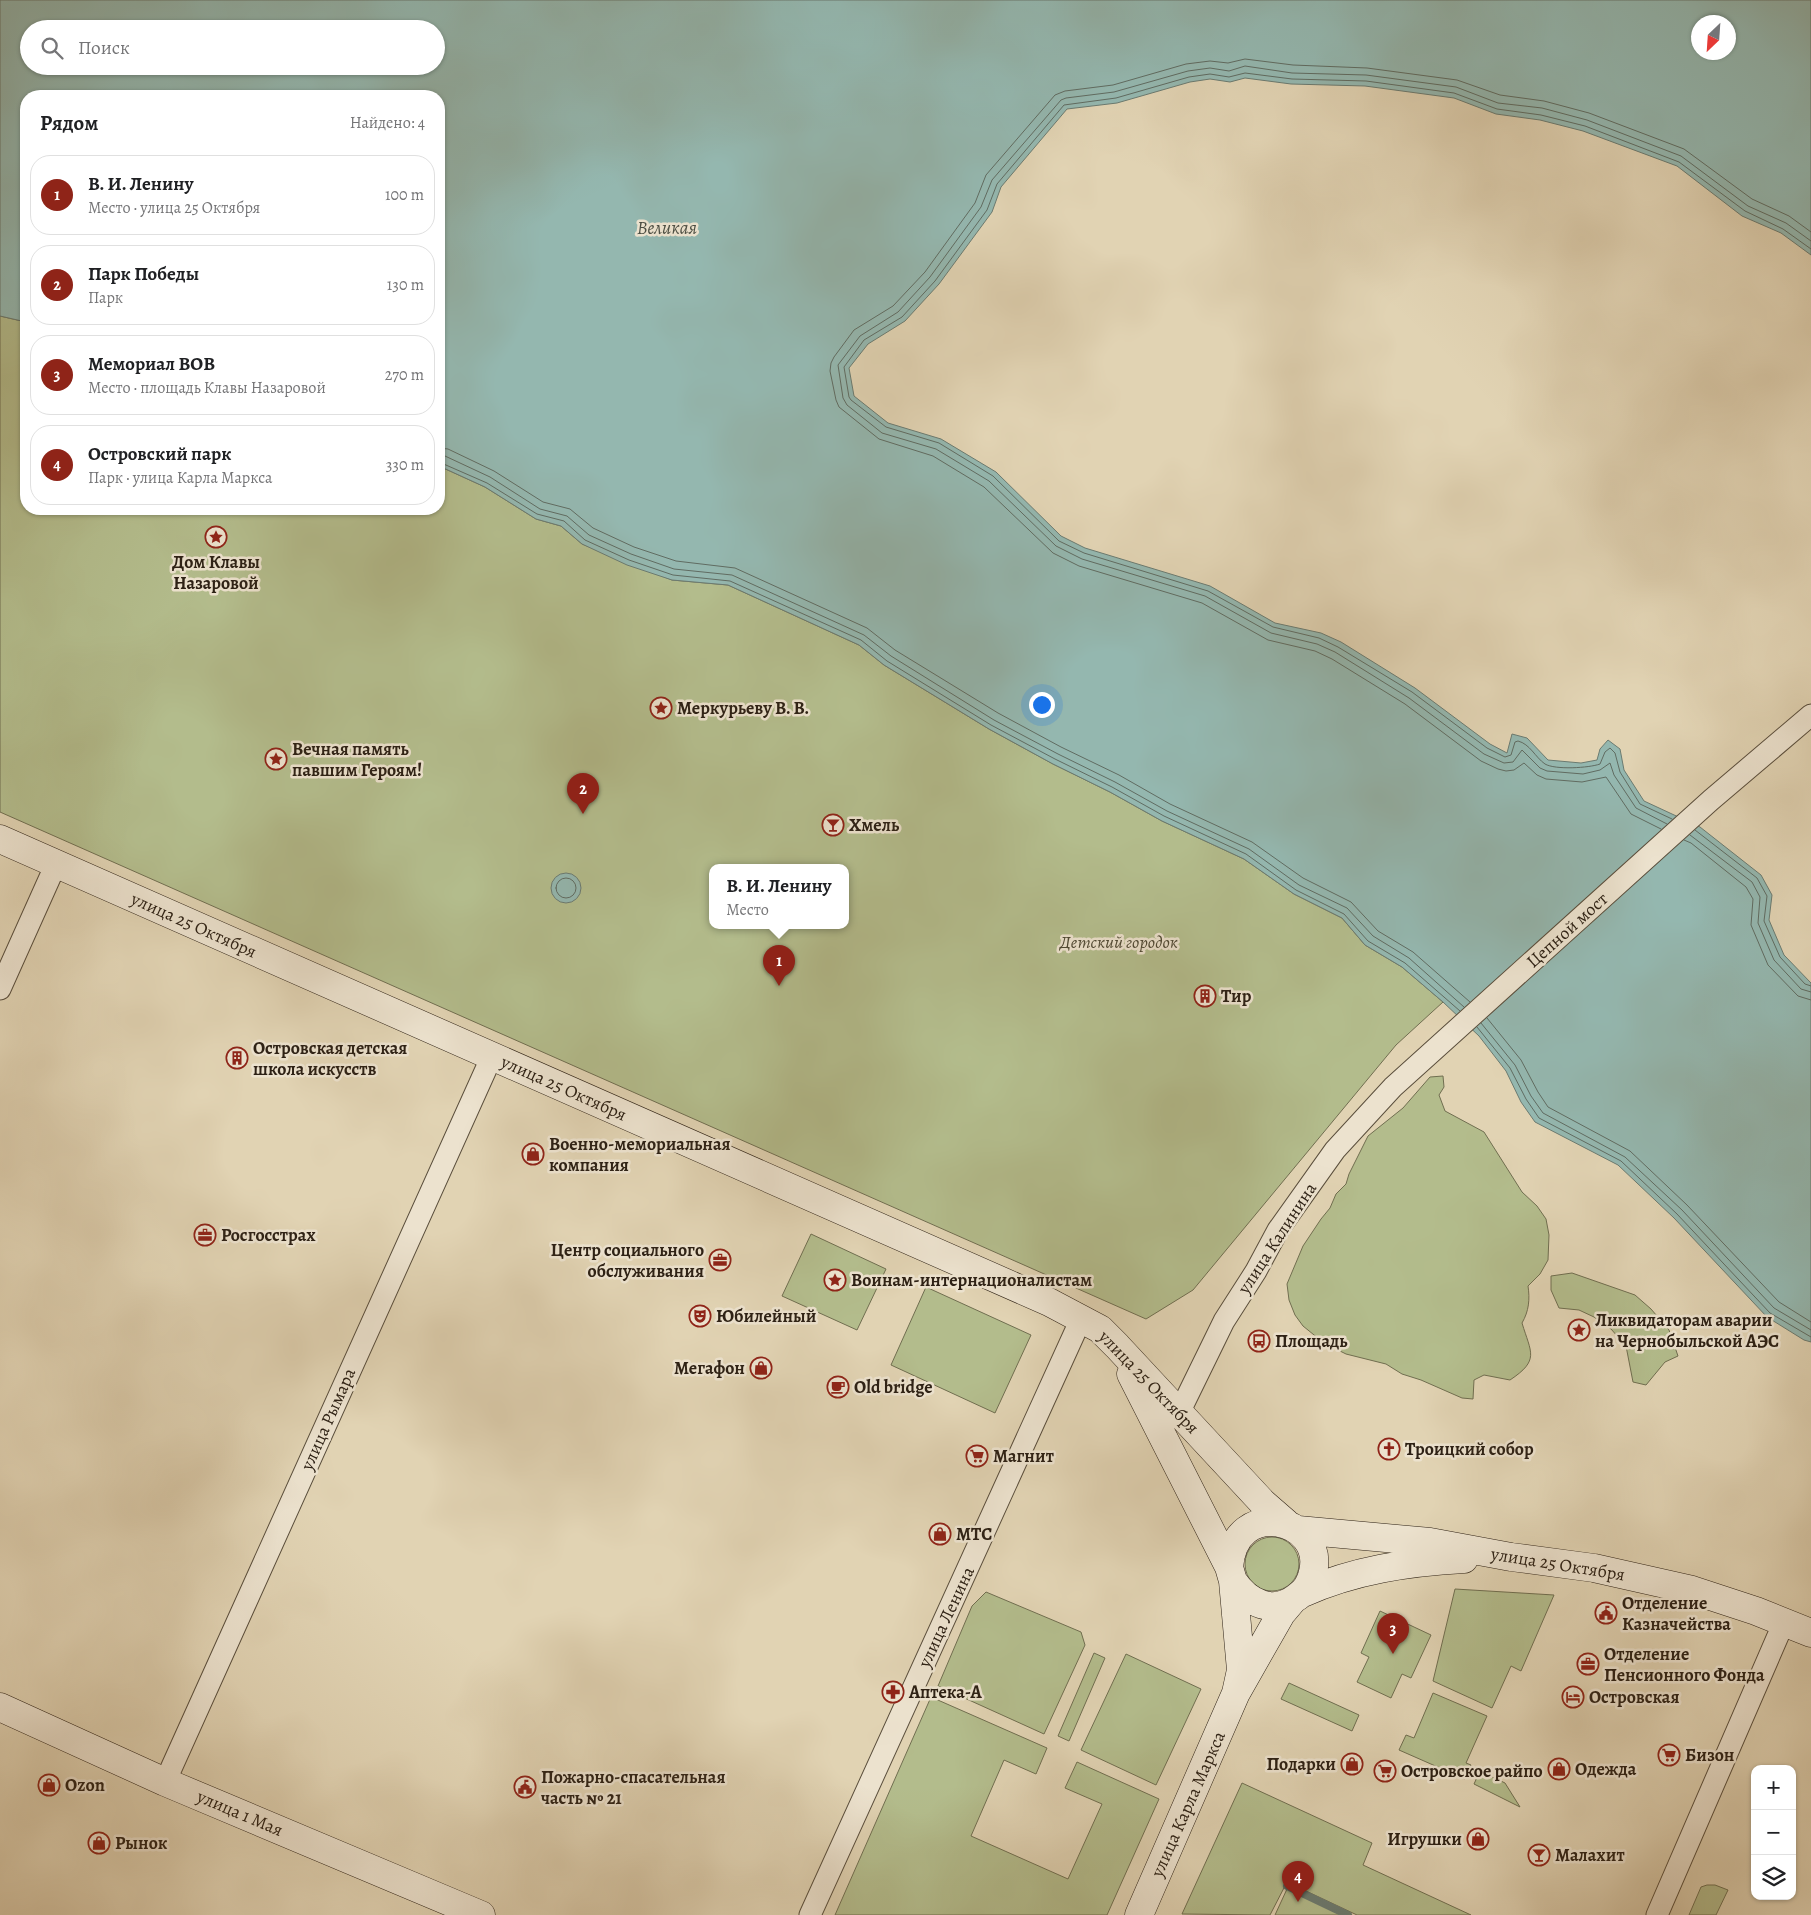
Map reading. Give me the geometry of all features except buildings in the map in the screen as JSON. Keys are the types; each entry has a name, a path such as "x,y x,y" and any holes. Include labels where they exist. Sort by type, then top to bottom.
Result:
{"main road":[{"name":"улица 25 Октября","path":"0,839 1049,1302 1081,1318 1100,1329 1263,1503 1292,1527 1430,1542 1594,1568 1692,1590 1811,1633"},
{"path":"1117,1346 1231,1574 1241,1592 1252,1601 1265,1606 1279,1606 1329,1581 1397,1565 1436,1560 1511,1556"},
{"path":"1272,1521 1292,1527 1308,1540 1313,1553 1314,1567 1311,1581 1281,1614 1236,1693 1241,1670 1230,1553 1236,1540 1246,1530 1258,1523 1272,1521"},
{"name":"улица Карла Маркса","path":"1139,1915 1236,1693"},
{"name":"улица 1 Мая","path":"0,1707 165,1782 481,1915"}],"street":[{"name":"Цепной мост","path":"1423,1061 1711,800 1811,715"},
{"path":"0,989 56,864"},
{"name":"улица Рымара","path":"165,1782 492,1056"},
{"name":"улица Калинина","path":"1179,1413 1224,1321 1256,1271 1278,1230 1335,1150 1393,1087 1423,1061"},
{"name":"улица Ленина","path":"810,1915 1081,1318"},
{"path":"1657,1915 1784,1622"}],"green space":[{"name":"Детский городок","path":"0,316 20,321 20,515 445,515 445,469 485,487 536,519 561,526 582,544 672,580 728,585 859,645 884,665 989,729 1162,821 1244,859 1294,894 1342,918 1365,945 1402,967 1443,1002 1396,1045 1193,1290 1146,1319 0,812"},
{"path":"1443,1076 1444,1087 1439,1095 1445,1111 1484,1132 1522,1192 1537,1206 1546,1219 1549,1235 1548,1260 1540,1274 1528,1286 1528,1305 1522,1323 1530,1349 1529,1361 1526,1367 1510,1380 1484,1375 1474,1380 1473,1399 1462,1398 1402,1374 1386,1364 1346,1354 1319,1339 1303,1326 1295,1315 1289,1300 1287,1284 1303,1246 1330,1208 1336,1194 1346,1184 1368,1136 1403,1108 1430,1077"},
{"path":"811,1234 886,1269 857,1330 782,1296"},
{"path":"1572,1273 1635,1295 1651,1309 1669,1330 1678,1356 1665,1362 1646,1385 1633,1382 1626,1346 1611,1329 1594,1317 1579,1310 1559,1308 1551,1290 1551,1276"},
{"path":"926,1287 1031,1335 995,1413 891,1365"},
{"path":"1267,1537 1277,1537 1287,1541 1295,1549 1299,1564 1295,1579 1287,1587 1277,1591 1267,1591 1257,1587 1249,1579 1245,1569 1245,1559 1249,1549 1257,1541"},
{"path":"1455,1589 1554,1595 1521,1671 1511,1666 1492,1708 1433,1681"},
{"path":"986,1592 1081,1632 1085,1645 1044,1734 938,1686 972,1606"},
{"path":"1380,1611 1431,1635 1411,1678 1402,1674 1391,1698 1357,1682 1369,1657 1361,1653"},
{"path":"1094,1653 1105,1658 1069,1741 1058,1736"},
{"path":"1126,1654 1201,1689 1156,1785 1081,1750"},
{"path":"1289,1683 1359,1715 1352,1731 1281,1699"},
{"path":"1433,1693 1487,1716 1466,1763 1471,1765 1465,1779 1399,1750 1406,1735 1414,1738"},
{"path":"931,1697 1047,1748 1036,1774 1004,1760 971,1836 1068,1879 1102,1804 1065,1788 1077,1762 1159,1799 1107,1915 835,1915"},
{"path":"1480,1771 1505,1783 1520,1807 1474,1784"},
{"path":"1242,1783 1372,1843 1363,1865 1471,1915 1357,1915 1287,1882 1270,1915 1182,1914"},
{"path":"1715,1885 1728,1890 1716,1915 1689,1915 1701,1887"},
{"path":"1287,1889 1343,1915 1275,1915"}],"water":[{"name":"Великая","path":"0,0 1811,0 1811,255 1781,233 1742,216 1677,166 1583,131 1540,120 1496,114 1454,98 1365,86 1291,84 1245,78 1230,82 1210,79 1190,82 1117,103 1067,109 1001,187 992,212 939,284 905,321 868,344 849,368 854,396 888,423 941,439 996,472 1061,536 1085,548 1210,586 1275,623 1321,633 1341,642 1415,688 1490,744 1507,753 1512,734 1527,738 1548,760 1581,763 1597,760 1600,749 1608,740 1620,749 1624,770 1644,801 1700,827 1761,875 1772,895 1769,920 1784,955 1811,983 1811,1342 1804,1340 1767,1317 1674,1218 1618,1165 1535,1122 1521,1102 1506,1071 1479,1036 1402,967 1365,945 1342,918 1294,894 1244,859 1162,821 989,729 884,665 859,645 728,585 672,580 627,565 582,544 561,526 536,519 485,487 445,469 445,90 20,90 20,321 0,316"},
{"path":"566,873 577,877 581,888 577,899 566,903 555,899 551,888 555,877"}],"waterway":[{"path":"1287,1886 1348,1915"}],"place":[{"name":"Дом Клавы Назаровой","path":"216,537"},
{"name":"Меркурьеву В. В.","path":"661,708"},
{"name":"Вечная память павшим Героям!","path":"276,759"},
{"name":"Парк Победы","path":"583,814"},
{"name":"Хмель","path":"833,825"},
{"name":"В. И. Ленину","path":"779,986"},
{"name":"Тир","path":"1205,996"},
{"name":"Островская детская школа искусств","path":"237,1058"},
{"name":"Военно-мемориальная компания","path":"533,1154"},
{"name":"Росгосстрах","path":"205,1235"},
{"name":"Центр социального обслуживания","path":"720,1260"},
{"name":"Воинам-интернационалистам","path":"835,1280"},
{"name":"Юбилейный","path":"700,1316"},
{"name":"Ликвидаторам аварии на Чернобыльской АЭС","path":"1579,1330"},
{"name":"Площадь","path":"1259,1341"},
{"name":"Мегафон","path":"761,1368"},
{"name":"Old bridge","path":"838,1387"},
{"name":"Троицкий собор","path":"1389,1449"},
{"name":"Магнит","path":"977,1456"},
{"name":"МТС","path":"940,1534"},
{"name":"Отделение Казначейства","path":"1606,1613"},
{"name":"Мемориал ВОВ","path":"1393,1654"},
{"name":"Отделение Пенсионного Фонда","path":"1588,1664"},
{"name":"Аптека-А","path":"893,1692"},
{"name":"Островская","path":"1573,1697"},
{"name":"Бизон","path":"1669,1755"},
{"name":"Подарки","path":"1352,1764"},
{"name":"Одежда","path":"1559,1769"},
{"name":"Островское райпо","path":"1385,1771"},
{"name":"Ozon","path":"49,1785"},
{"name":"Пожарно-спасательная часть № 21","path":"525,1787"},
{"name":"Игрушки","path":"1478,1839"},
{"name":"Рынок","path":"99,1843"},
{"name":"Малахит","path":"1539,1855"},
{"name":"Островский парк","path":"1298,1902"}]}
